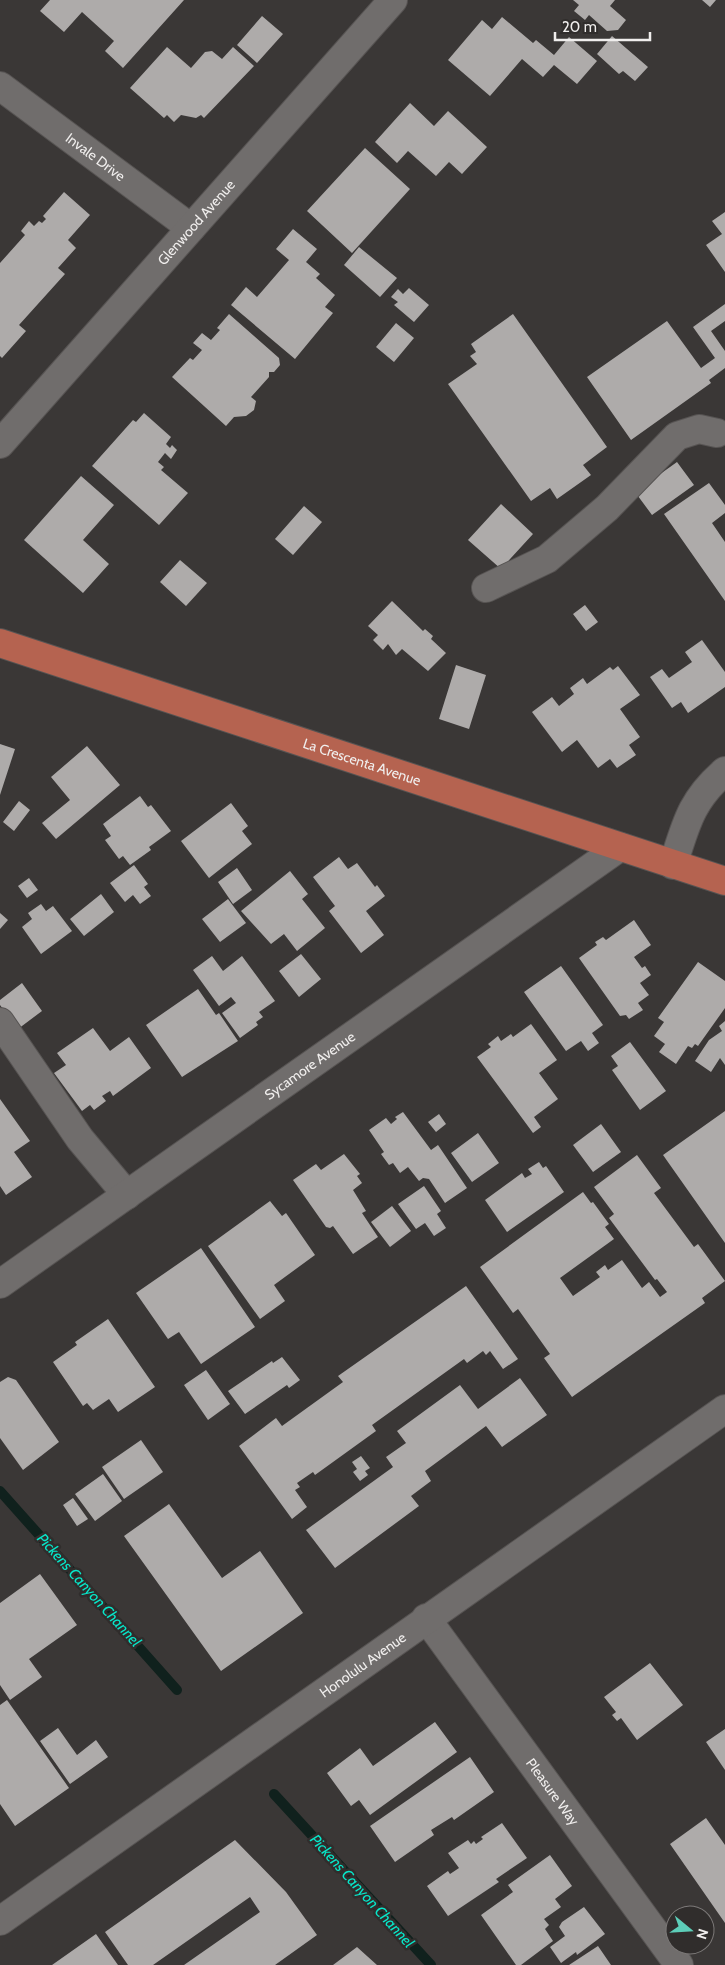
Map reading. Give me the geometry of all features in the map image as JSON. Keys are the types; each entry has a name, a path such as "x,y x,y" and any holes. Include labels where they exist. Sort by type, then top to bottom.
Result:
{"main road":[{"name":"La Crescenta Avenue","path":"0,642 725,882"}],"street":[{"name":"Glenwood Avenue","path":"0,444 393,0"},
{"name":"Invale Drive","path":"0,86 191,228"},
{"path":"486,588 547,559 607,508 677,436 699,430 722,436"},
{"path":"673,865 690,812 711,783 725,771"},
{"name":"Sycamore Avenue","path":"0,1284 620,847"},
{"path":"0,1022 80,1139 127,1194"},
{"name":"Honolulu Avenue","path":"0,1921 426,1618 725,1409"},
{"name":"Pleasure Way","path":"426,1618 679,1965"}],"building":[{"path":"50,0 184,0 123,68 105,51 114,41 82,12 64,32 40,11"},
{"path":"573,0 615,0 610,6 626,20 618,30 607,31 589,15 585,20 574,11 579,5"},
{"path":"702,0 716,0 710,7"},
{"path":"262,16 283,34 257,63 237,45"},
{"path":"502,17 533,43 536,40 554,55 569,37 597,61 577,84 554,65 543,77 522,59 490,96 448,60 482,20 492,29"},
{"path":"612,36 648,67 635,81 623,71 619,74 597,54"},
{"path":"167,47 191,68 205,52 212,51 222,59 233,47 254,66 204,118 201,115 196,118 181,115 174,122 167,115 164,118 130,88"},
{"path":"410,103 434,126 448,111 487,147 462,174 449,162 436,176 408,151 397,163 375,142"},
{"path":"365,148 410,189 352,253 307,211"},
{"path":"64,192 90,215 68,240 76,248 58,268 65,274 19,325 26,331 2,358 0,356 0,263 25,235 21,231 29,221 34,226 39,221 42,223 46,219 43,216"},
{"path":"725,212 725,272 706,245 722,234 712,221"},
{"path":"293,229 317,249 306,262 320,274 316,278 335,295 325,307 333,313 295,359 231,305 246,287 257,297 289,260 276,249"},
{"path":"359,247 397,278 380,297 344,265"},
{"path":"409,288 429,305 414,322 394,305 398,302 391,297 398,289 403,294"},
{"path":"725,304 725,321 711,331 725,351 725,368 709,380 711,383 631,440 587,377 667,321 701,368 715,358 693,327"},
{"path":"229,314 279,358 280,365 274,372 269,372 269,377 251,397 256,401 254,410 246,416 234,417 226,426 172,377 190,358 193,360 202,350 193,343 202,333 211,340 220,330 217,328"},
{"path":"513,314 607,447 583,465 591,475 557,499 550,488 531,501 448,384 477,364 470,356 476,352 471,344"},
{"path":"396,323 414,338 394,362 376,347"},
{"path":"144,413 171,437 166,444 170,448 172,445 177,450 171,459 165,453 158,462 164,467 161,470 188,493 159,525 92,466 133,420 136,422"},
{"path":"677,462 694,485 652,515 635,492"},
{"path":"81,476 114,505 83,540 109,564 83,593 24,540"},
{"path":"709,483 725,505 725,513 712,523 725,542 725,601 664,514"},
{"path":"501,504 533,534 501,569 468,540"},
{"path":"304,506 322,522 293,555 275,539"},
{"path":"180,560 207,583 186,606 160,582"},
{"path":"392,601 423,631 425,629 433,636 431,639 446,653 428,671 402,649 396,655 388,644 383,650 373,640 378,635 368,626"},
{"path":"585,605 598,622 586,631 573,614"},
{"path":"702,640 725,672 725,687 688,713 681,702 672,708 650,677 662,669 669,678 692,662 685,652"},
{"path":"456,665 486,675 469,729 439,719"},
{"path":"618,666 640,695 620,709 640,737 629,745 636,755 617,768 610,759 598,768 577,740 562,752 532,712 552,697 559,706 574,694 570,688 583,678 587,684 610,667 613,670"},
{"path":"0,744 15,749 0,795"},
{"path":"87,746 120,785 56,839 42,823 70,800 51,777"},
{"path":"140,796 148,807 151,805 171,831 149,847 151,850 130,865 123,856 119,859 105,840 111,836 103,824"},
{"path":"19,801 30,810 14,831 3,822"},
{"path":"231,803 248,826 242,831 252,844 209,878 181,841"},
{"path":"339,857 348,869 357,863 375,887 377,885 385,896 366,911 384,935 361,953 329,911 335,906 313,877"},
{"path":"134,865 148,884 144,887 151,896 140,904 133,895 125,902 110,883"},
{"path":"237,868 252,890 233,904 218,882"},
{"path":"290,871 308,894 302,899 325,928 297,951 284,934 271,944 241,911"},
{"path":"29,878 38,890 27,898 18,886"},
{"path":"101,894 114,912 84,936 70,919"},
{"path":"228,899 246,923 220,942 202,919"},
{"path":"41,904 46,911 53,906 72,931 41,954 22,927 32,919 28,913"},
{"path":"0,913 8,920 0,929"},
{"path":"634,920 651,945 634,957 642,968 645,966 651,975 640,983 649,995 638,1003 643,1010 629,1019 626,1015 620,1016 579,958 597,945 595,942 603,937 606,940"},
{"path":"301,954 321,979 299,997 279,971"},
{"path":"212,956 223,971 242,956 275,1001 259,1012 263,1017 256,1022 258,1025 240,1038 222,1013 236,1003 231,997 219,1006 193,970"},
{"path":"698,962 725,981 725,1008 698,1046 695,1044 692,1048 688,1046 676,1064 659,1052 665,1044 654,1036 664,1022 658,1018"},
{"path":"561,966 603,1025 592,1033 599,1043 588,1051 581,1041 566,1051 524,992"},
{"path":"22,983 42,1011 18,1029 0,1005 0,1000"},
{"path":"198,989 216,1015 219,1013 238,1041 182,1077 146,1025"},
{"path":"725,1021 725,1065 720,1058 711,1072 695,1061 709,1040 722,1031 719,1026"},
{"path":"531,1024 557,1060 539,1073 558,1099 534,1117 541,1127 533,1133 477,1057 491,1047 488,1044 498,1036 501,1041 511,1034 513,1037"},
{"path":"93,1028 110,1051 129,1037 151,1068 113,1096 110,1091 102,1096 106,1101 94,1110 90,1105 82,1111 54,1073 66,1065 57,1053"},
{"path":"630,1042 666,1091 640,1110 612,1070 618,1066 611,1056"},
{"path":"0,1099 30,1141 14,1152 32,1177 6,1195 0,1186"},
{"path":"725,1111 725,1243 663,1155"},
{"path":"403,1112 431,1150 438,1145 467,1188 445,1203 429,1179 423,1178 419,1181 408,1167 400,1173 393,1163 389,1165 381,1154 384,1152 369,1130 386,1118 391,1124 397,1119 395,1117"},
{"path":"439,1114 446,1124 436,1132 428,1122"},
{"path":"601,1124 621,1152 593,1172 573,1145"},
{"path":"478,1133 499,1163 472,1182 451,1153"},
{"path":"344,1154 360,1174 357,1176 362,1183 353,1190 366,1211 362,1213 378,1237 353,1254 333,1226 330,1228 326,1227 293,1180 316,1164 321,1170"},
{"path":"637,1155 661,1188 654,1193 694,1247 698,1244 725,1281 702,1298 705,1303 572,1397 544,1358 550,1354 518,1309 513,1313 480,1267 583,1192 609,1224 605,1227 614,1239 560,1278 573,1296 600,1277 596,1272 605,1265 608,1270 622,1260 642,1288 649,1282 660,1297 667,1292 657,1279 655,1280 609,1218 614,1214 594,1187"},
{"path":"539,1162 543,1168 546,1166 564,1192 507,1232 485,1200 522,1173 525,1178 532,1174 528,1169"},
{"path":"424,1186 441,1211 437,1214 446,1228 434,1236 425,1223 416,1229 398,1204"},
{"path":"270,1201 282,1216 286,1213 315,1255 274,1285 285,1301 260,1319 208,1246"},
{"path":"392,1206 411,1231 390,1247 371,1222"},
{"path":"201,1248 255,1327 201,1364 179,1332 168,1339 136,1293"},
{"path":"466,1286 518,1359 503,1369 490,1351 486,1355 483,1351 467,1363 464,1359 372,1425 376,1431 315,1475 313,1472 297,1483 300,1487 295,1490 307,1507 292,1519 239,1446 276,1418 282,1426 343,1382 338,1376"},
{"path":"108,1319 155,1387 118,1412 109,1399 93,1410 87,1403 83,1406 53,1362 77,1345 75,1342"},
{"path":"282,1357 300,1380 289,1388 287,1385 245,1414 228,1391 272,1361 273,1363"},
{"path":"206,1370 230,1404 208,1420 184,1385"},
{"path":"8,1377 16,1380 59,1442 23,1470 0,1438 0,1382"},
{"path":"520,1378 547,1415 502,1447 486,1426 425,1471 431,1481 411,1496 419,1506 335,1568 306,1530 393,1467 386,1457 406,1443 397,1431 460,1385 478,1409"},
{"path":"141,1440 163,1472 124,1499 102,1467"},
{"path":"361,1456 370,1468 365,1471 368,1475 360,1481 353,1472 357,1469 352,1462"},
{"path":"103,1474 122,1501 95,1521 75,1494"},
{"path":"73,1498 88,1519 77,1526 63,1505"},
{"path":"169,1504 222,1578 260,1551 303,1613 221,1671 124,1536"},
{"path":"40,1574 77,1625 29,1659 42,1677 10,1700 0,1685 0,1603"},
{"path":"650,1663 683,1705 637,1740 621,1718 617,1721 612,1715 616,1712 604,1697"},
{"path":"7,1700 69,1788 15,1826 0,1804 0,1705"},
{"path":"435,1722 457,1752 370,1815 359,1800 351,1806 327,1773 360,1748 373,1766"},
{"path":"58,1728 77,1755 96,1740 108,1757 70,1784 40,1741"},
{"path":"725,1729 725,1770 706,1742"},
{"path":"470,1757 494,1792 454,1820 452,1817 431,1830 434,1835 395,1862 370,1826"},
{"path":"706,1818 725,1845 725,1923 715,1909 715,1905 712,1905 670,1844"},
{"path":"502,1823 527,1858 496,1879 499,1882 448,1916 427,1886 448,1871 450,1874 459,1868 448,1853 468,1840 471,1844 474,1841 476,1844 483,1839 481,1837"},
{"path":"235,1840 286,1892 317,1935 275,1965 184,1965 260,1912 250,1897 153,1965 128,1965 105,1932"},
{"path":"550,1855 572,1886 555,1899 561,1907 544,1919 549,1925 545,1929 553,1941 521,1965 516,1965 481,1915 513,1892 508,1885"},
{"path":"584,1907 605,1934 577,1955 576,1952 561,1963 550,1947 565,1936 559,1927 562,1922"},
{"path":"96,1934 118,1965 52,1965"},
{"path":"598,1946 611,1965 569,1965"},
{"path":"357,1947 377,1965 333,1965"}],"waterway":[{"name":"Pickens Canyon Channel","path":"0,1491 177,1690"},
{"name":"Pickens Canyon Channel","path":"274,1794 431,1965"}]}
